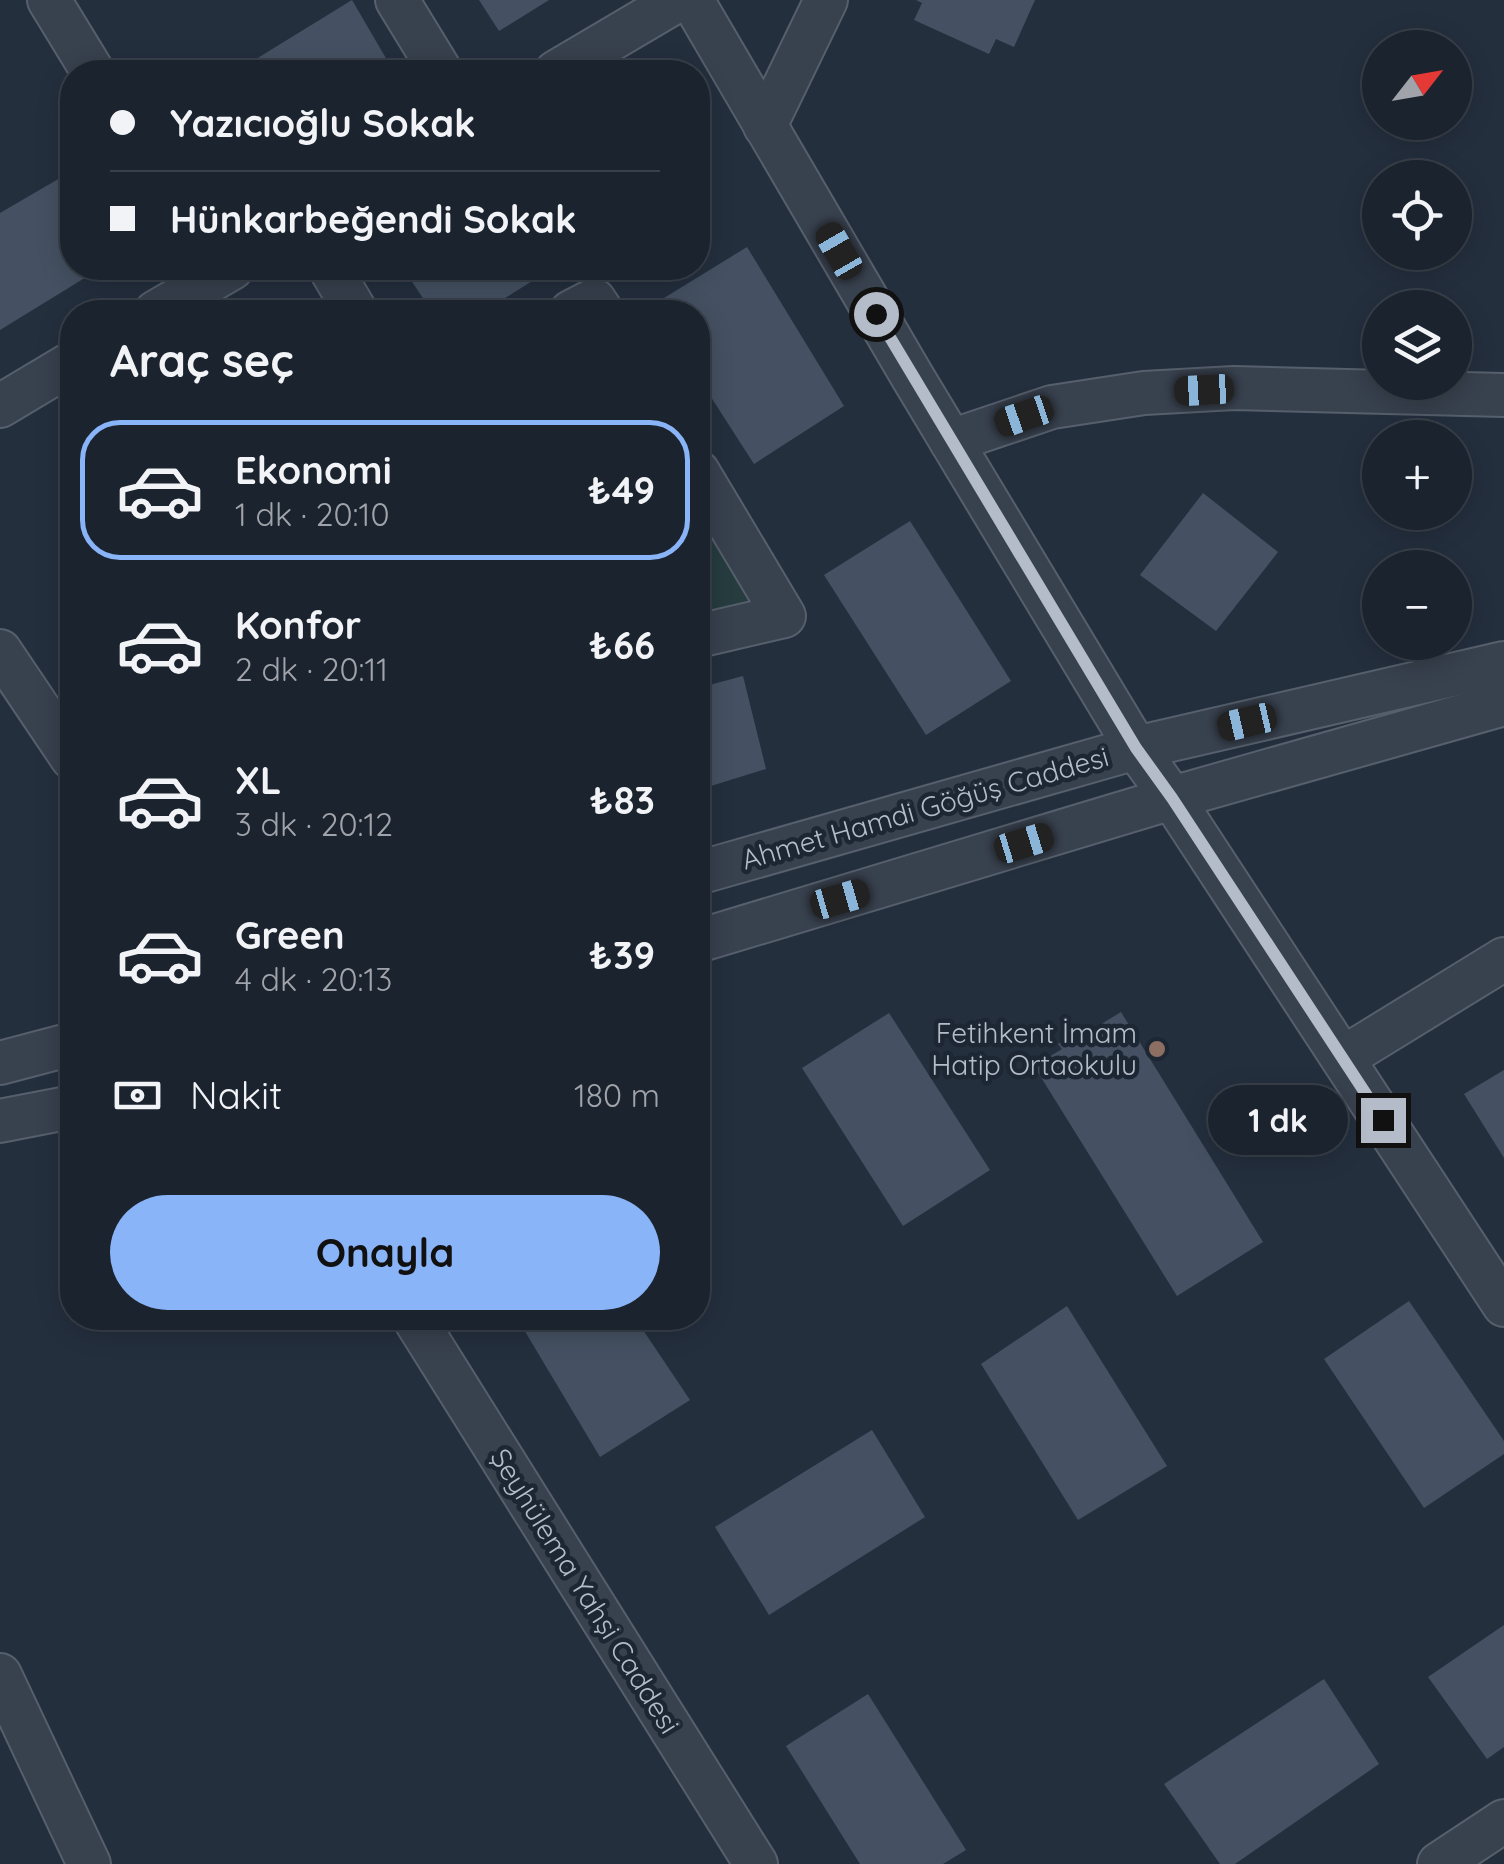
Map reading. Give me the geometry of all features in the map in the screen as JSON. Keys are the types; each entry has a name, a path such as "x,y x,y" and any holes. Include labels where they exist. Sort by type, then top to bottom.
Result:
{"street":[{"path":"49,0 85,60"},
{"path":"397,0 434,60"},
{"path":"576,60 678,0"},
{"path":"692,0 1136,748 1504,1305"},
{"path":"766,126 826,0"},
{"path":"174,300 205,280"},
{"path":"0,406 60,379"},
{"path":"952,441 1052,406 1144,393 1234,388 1504,395"},
{"path":"710,492 784,616 710,633"},
{"path":"0,650 60,740"},
{"name":"Ahmet Hamdi Göğüş Caddesi","path":"710,870 1136,748 1504,663"},
{"path":"710,937 1172,798 1504,704"},
{"path":"1343,1058 1504,959"},
{"path":"0,1063 60,1047"},
{"path":"0,1121 60,1109"},
{"name":"Şeyhülema Yahşi Caddesi","path":"422,1330 756,1864"},
{"path":"0,1675 89,1864"},
{"path":"1440,1864 1504,1821"}],"green space":[{"path":"710,529 750,600 710,610"}],"building":[{"path":"352,0 387,60 254,60"},
{"path":"479,0 549,0 499,31"},
{"path":"916,0 1035,0 1014,47 996,39 989,54 914,20 922,3"},
{"path":"60,178 60,280 81,280 0,330 0,213"},
{"path":"747,247 844,406 754,464 710,396 710,300 661,300 693,280 710,280 710,270"},
{"path":"411,280 534,280 502,300 424,300"},
{"path":"1203,493 1278,552 1216,631 1140,575"},
{"path":"910,521 1011,681 926,735 824,575"},
{"path":"743,676 766,769 710,786 710,685"},
{"path":"1121,1012 1263,1242 1177,1296 1034,1066 1062,1049 1058,1044 1077,1031 1080,1037"},
{"path":"889,1013 990,1170 903,1226 802,1068"},
{"path":"1504,1070 1504,1158 1464,1094"},
{"path":"1409,1301 1504,1441 1504,1454 1424,1508 1324,1359"},
{"path":"1067,1306 1167,1466 1078,1520 981,1364"},
{"path":"524,1330 643,1330 690,1400 600,1457"},
{"path":"872,1430 925,1517 769,1615 715,1527"},
{"path":"1504,1625 1504,1747 1487,1759 1428,1677"},
{"path":"1324,1679 1379,1764 1235,1864 1220,1864 1164,1784"},
{"path":"868,1694 966,1850 943,1864 860,1864 786,1746"}],"place":[{"name":"Fetihkent İmam Hatip Ortaokulu","path":"1157,1049"}],"route":[{"path":"876,314 1136,748 1383,1120"}]}
